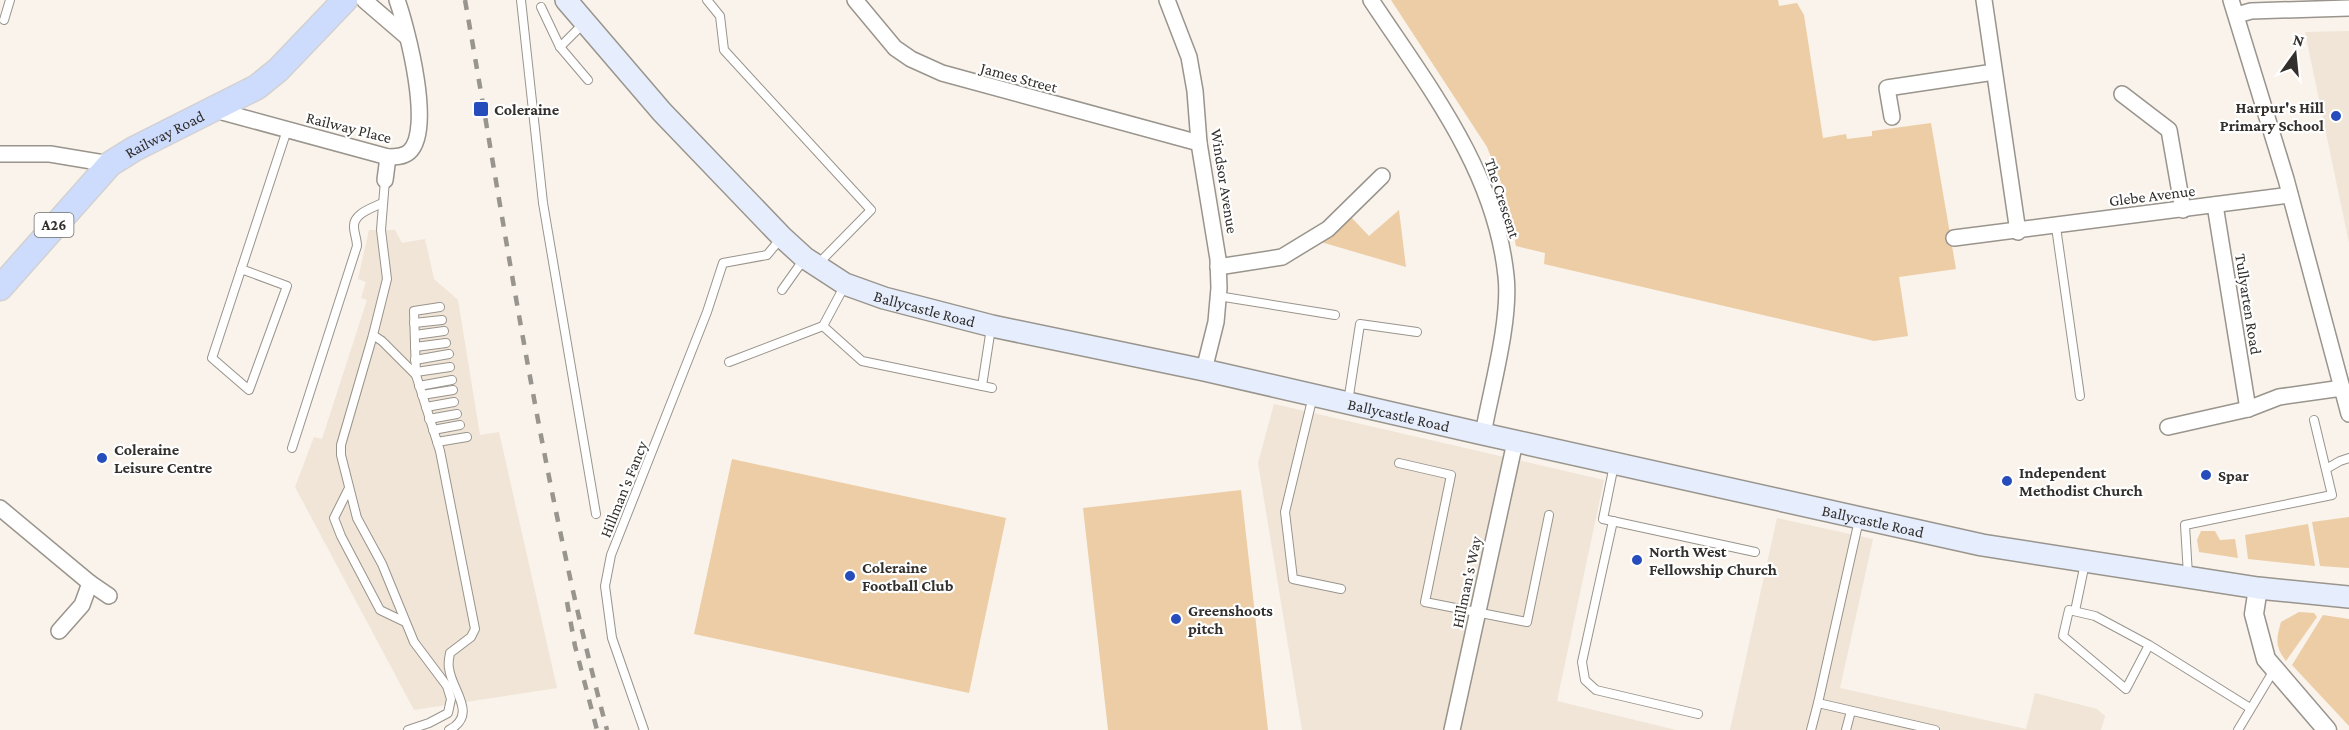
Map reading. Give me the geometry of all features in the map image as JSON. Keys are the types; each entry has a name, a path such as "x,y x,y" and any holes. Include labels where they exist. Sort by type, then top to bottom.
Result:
{"main road":[{"name":"A26","path":"311,36 321,11 321,0"},
{"name":"Railway Road","path":"0,288 110,164 134,149 257,87 345,0"},
{"name":"Ballycastle Road","path":"566,0 662,112 782,237 811,262 845,284 884,298 992,326 1204,370 1483,435 1982,545 2258,588 2288,589 2349,597"}],"street":[{"path":"364,0 407,37"},
{"name":"Railway Place","path":"215,110 387,158 399,157 409,152 419,132 416,76 398,0"},
{"name":"James Street","path":"855,0 895,48 911,59 942,73 1199,143"},
{"name":"Windsor Avenue","path":"1167,0 1189,57 1195,91 1199,143 1214,222 1218,296 1216,322 1204,370"},
{"name":"The Crescent","path":"1371,0 1464,143 1489,204 1506,277 1506,309 1483,435"},
{"path":"1984,0 2019,232"},
{"path":"2231,0 2290,195 2349,414"},
{"path":"2237,15 2251,11 2303,5 2349,8"},
{"path":"1892,117 1887,87 1994,72"},
{"path":"2122,94 2169,130 2183,210"},
{"path":"0,154 50,154 110,164"},
{"path":"385,180 387,158"},
{"path":"1218,267 1282,257 1328,229 1382,176"},
{"name":"Glebe Avenue","path":"1953,238 2019,232 2290,195"},
{"name":"Tullyarten Road","path":"2215,205 2248,409"},
{"path":"2168,428 2248,409 2279,397 2342,388"},
{"name":"Hillman's Way","path":"1452,730 1515,442"},
{"path":"0,508 90,583 109,596"},
{"path":"59,631 82,605 90,583"},
{"path":"2258,588 2254,614 2266,659 2328,730"}],"lane":[{"path":"4,20 10,0"},
{"path":"521,0 543,203 596,514"},
{"path":"707,0 720,16 724,50 871,210 782,290"},
{"path":"541,7 560,48 588,80"},
{"path":"560,48 585,22"},
{"path":"241,269 287,286 249,390 212,357 241,269 287,130"},
{"path":"385,180 381,230 387,279 341,445 341,455 348,490 357,518 382,564 414,642 447,686 451,699 448,713 408,730"},
{"path":"292,448 357,246 354,226 356,220 362,213 382,203"},
{"path":"2056,227 2079,396"},
{"name":"Hillman's Fancy","path":"644,730 612,638 605,586 611,555 707,312 723,263 767,255 782,237"},
{"path":"729,362 823,326 845,284"},
{"path":"1218,296 1335,315"},
{"path":"441,308 414,311 414,323 418,386 440,451 475,629 471,638 450,653 449,669 461,700 463,713 460,722 450,730"},
{"path":"414,323 442,320"},
{"path":"1348,403 1360,324 1417,332"},
{"path":"823,326 862,361 992,388"},
{"path":"982,386 992,326"},
{"path":"415,335 444,331"},
{"path":"373,335 416,374"},
{"path":"415,347 446,343"},
{"path":"415,360 449,354"},
{"path":"416,374 450,367"},
{"path":"418,386 452,380"},
{"path":"422,395 453,390"},
{"path":"1313,395 1286,512 1293,579 1341,589"},
{"path":"426,408 454,402"},
{"path":"429,419 457,414"},
{"path":"2189,577 2185,525 2332,495 2314,420"},
{"path":"433,430 460,425"},
{"path":"437,442 467,437"},
{"path":"2326,469 2349,458"},
{"path":"1399,462 1451,475 1425,602 1527,622 1549,514"},
{"path":"1615,463 1603,519 1755,552"},
{"path":"348,490 334,518 341,536 380,609 405,622"},
{"path":"1811,730 1860,518"},
{"path":"1613,521 1582,662 1585,680 1596,690 1698,714"},
{"path":"2074,611 2085,561"},
{"path":"2149,645 2126,689 2063,636 2069,610 2095,616 2149,645 2250,708"},
{"path":"2238,730 2275,669"},
{"path":"1818,703 1935,730"},
{"path":"1846,730 1851,711"}],"shaded area":[{"path":"1391,0 1778,0 1779,6 1797,3 1804,15 1823,138 1846,134 1847,139 1872,136 1872,131 1931,123 1956,269 1899,277 1908,336 1874,341 1544,264 1545,253 1516,246 1506,195 1487,147"},
{"name":"Harpur's Hill Primary School","path":"2349,31 2349,243 2305,32"},
{"path":"1399,210 1406,267 1321,242 1349,215 1369,236"},
{"path":"369,230 395,230 402,243 425,239 434,279 458,300 480,435 499,432 557,688 414,710 295,487 314,437 322,439 367,300 361,298 366,282 358,279"},
{"path":"1274,404 1604,480 1557,701 1676,730 1302,730 1258,463"},
{"name":"Coleraine Football Club","path":"732,459 1006,518 969,693 694,634"},
{"name":"Greenshoots pitch","path":"1241,490 1268,730 1108,730 1083,508"},
{"path":"2349,517 2349,568 2320,566 2312,522"},
{"path":"1777,518 1873,539 1840,688 2026,729 2035,693 2097,709 2105,716 2101,730 1730,730"},
{"path":"2308,524 2315,566 2248,559 2245,535"},
{"path":"2201,531 2215,531 2220,540 2235,539 2238,558 2199,552 2197,540"},
{"path":"2299,612 2314,613 2317,617 2286,661 2278,647 2279,628 2281,622"},
{"path":"2323,615 2349,619 2349,726 2292,665"}],"railway":[{"path":"465,0 545,458 584,640 607,730"},
{"path":"567,602 575,646 597,730"}],"place":[{"name":"Coleraine","path":"481,109"},
{"name":"Harpur's Hill Primary School","path":"2336,116"},
{"name":"Coleraine Leisure Centre","path":"102,458"},
{"name":"Spar","path":"2206,475"},
{"name":"Independent Methodist Church","path":"2007,481"},
{"name":"North West Fellowship Church","path":"1637,560"},
{"name":"Coleraine Football Club","path":"850,576"},
{"name":"Greenshoots pitch","path":"1176,619"}]}
